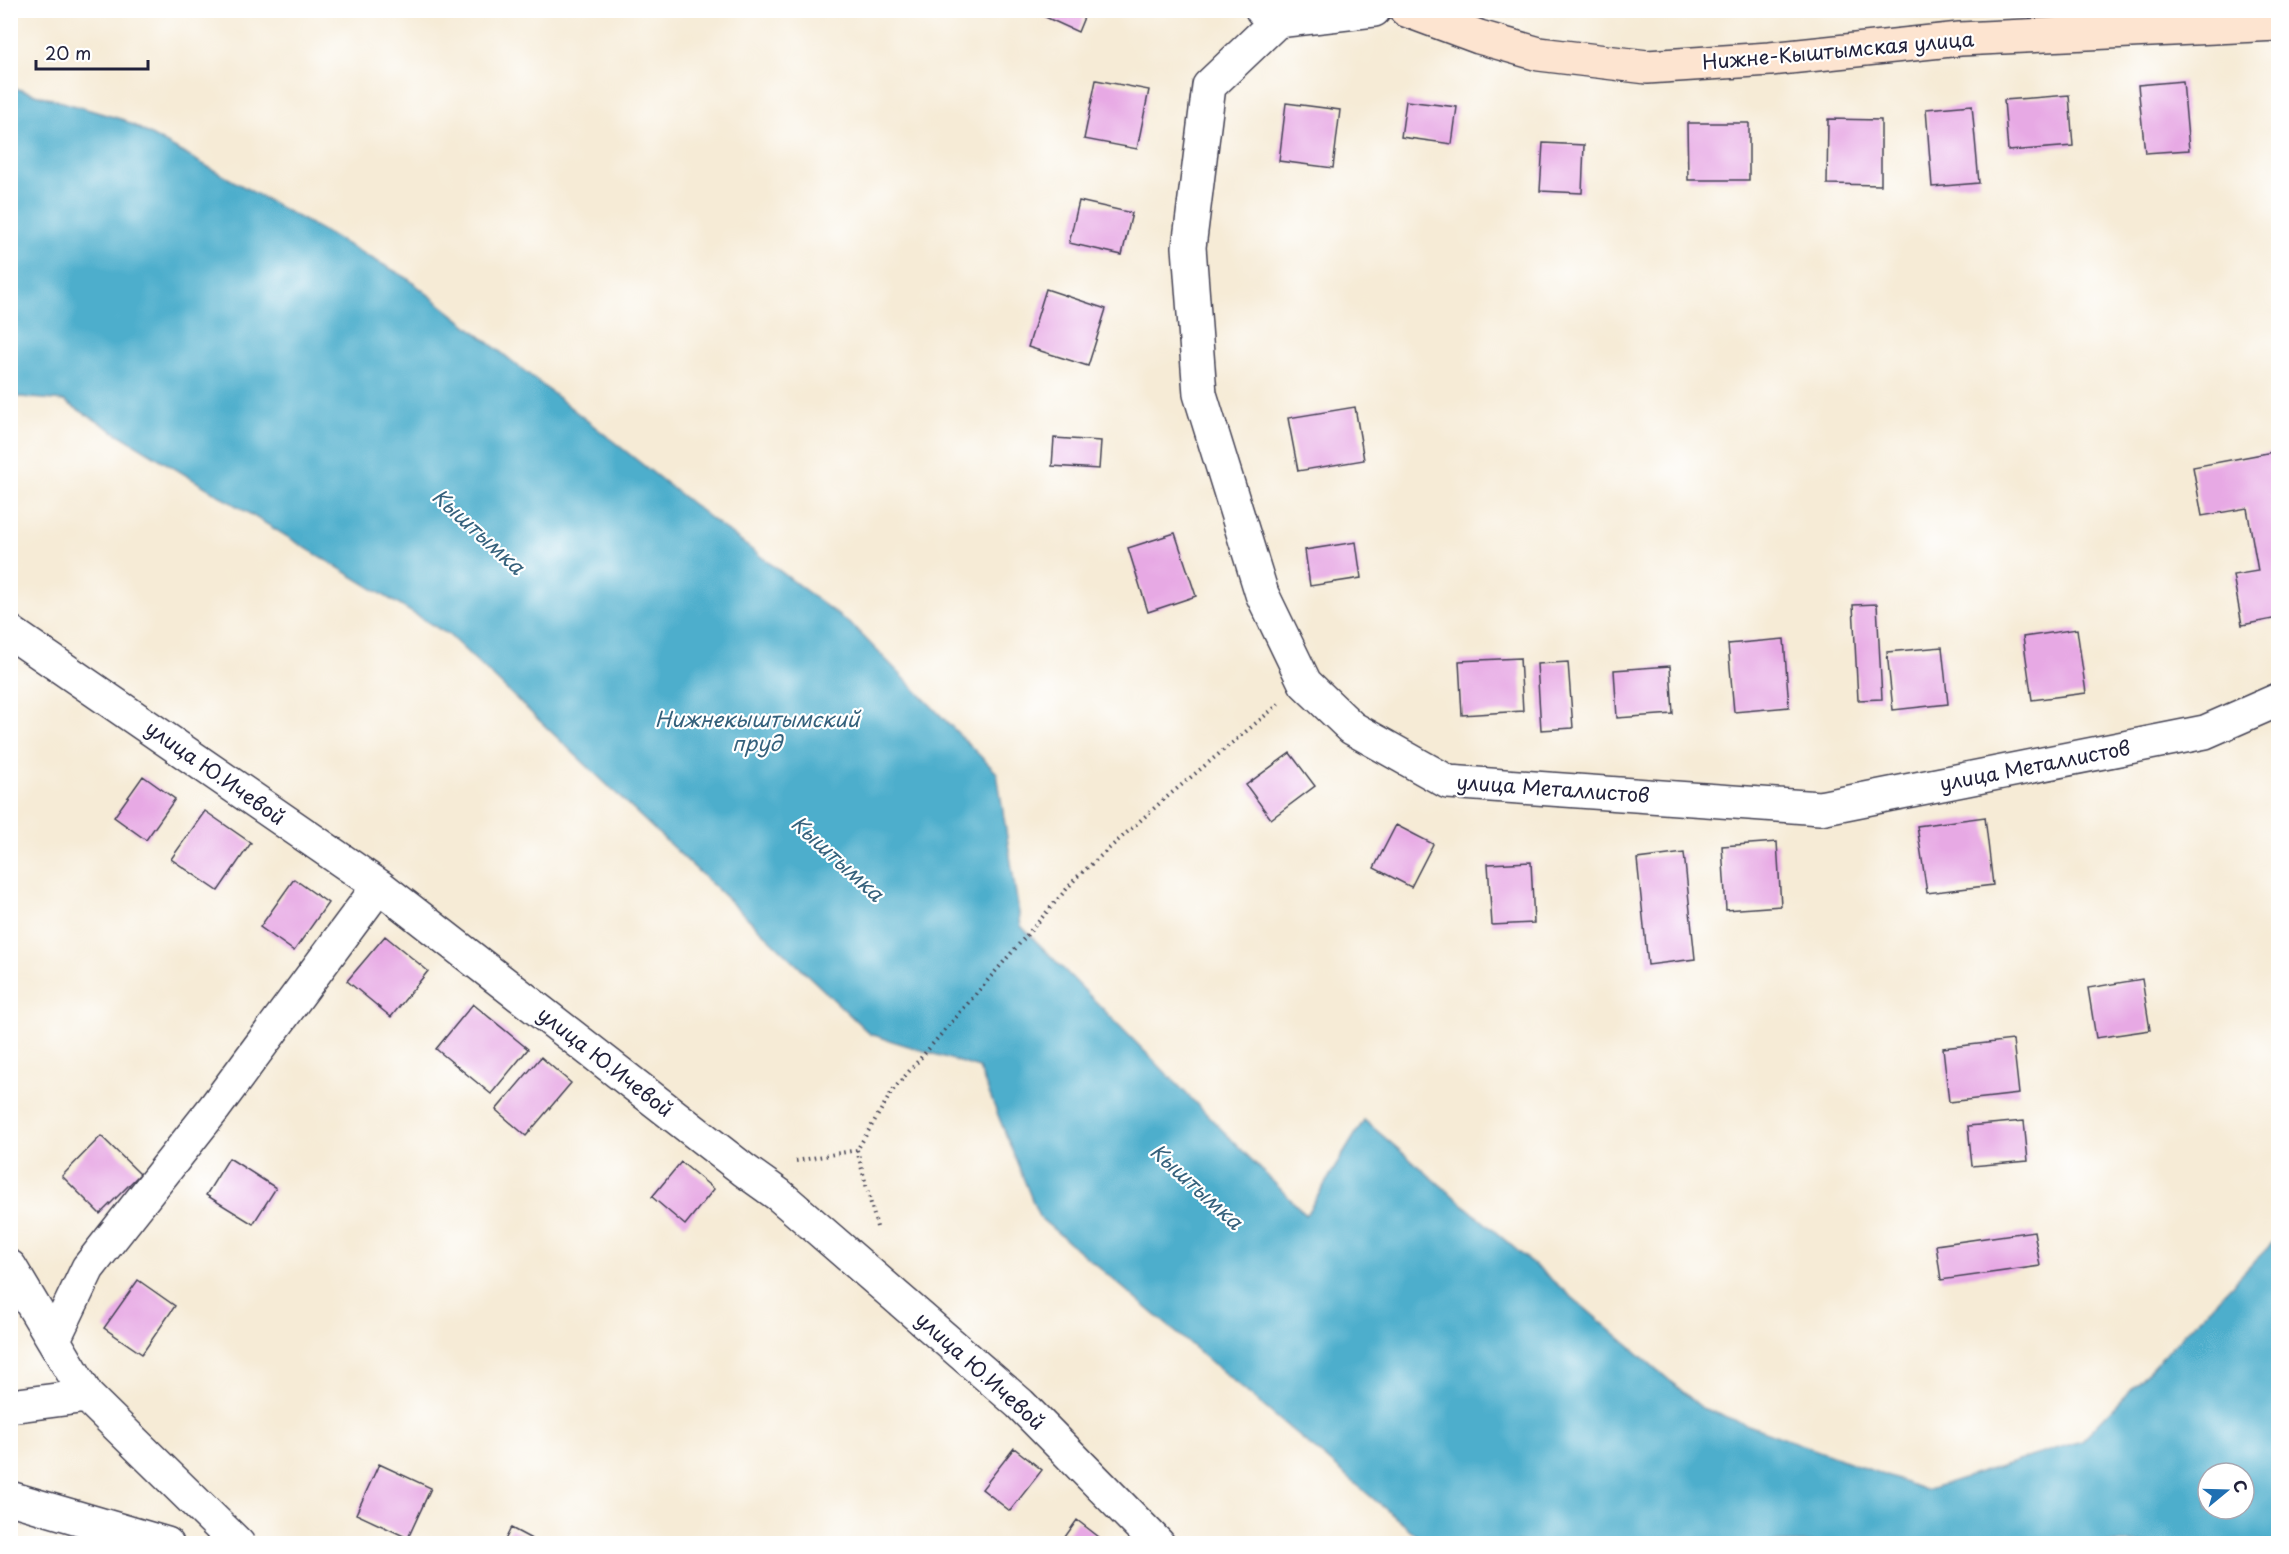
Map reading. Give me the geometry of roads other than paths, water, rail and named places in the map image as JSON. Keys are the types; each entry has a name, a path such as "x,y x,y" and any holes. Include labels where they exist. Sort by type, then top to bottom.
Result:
{"main road":[{"name":"Нижне-Кыштымская улица","path":"1406,10 1479,38 1539,54 1647,67 1770,59 1960,39 2278,24"}],"street":[{"path":"1269,16 1374,10"},
{"name":"улица Металлистов","path":"1269,16 1209,86 1189,247 1200,394 1262,594 1305,683 1352,728 1448,782 1820,808 2205,732 2278,700"},
{"name":"улица Ю.Ичевой","path":"10,632 379,886 779,1195 1020,1404 1158,1544"},
{"path":"54,1339 88,1268 215,1107 379,886"},
{"path":"10,1267 87,1396 238,1544"},
{"path":"10,1406 87,1396"},
{"path":"10,1498 167,1544"}],"water":[{"name":"Нижнекыштымский пруд","path":"11,87 124,120 407,278 710,518 855,628 997,773 1021,926 1306,1215 1364,1120 1702,1408 1925,1490 2081,1441 2278,1237 2278,1543 1426,1543 1039,1217 979,1068 870,1034 449,635 64,401 11,396"}],"water label":[{"name":"Кыштымка","path":"478,532"},
{"name":"Кыштымка","path":"837,859"},
{"name":"Кыштымка","path":"1196,1187"}]}
